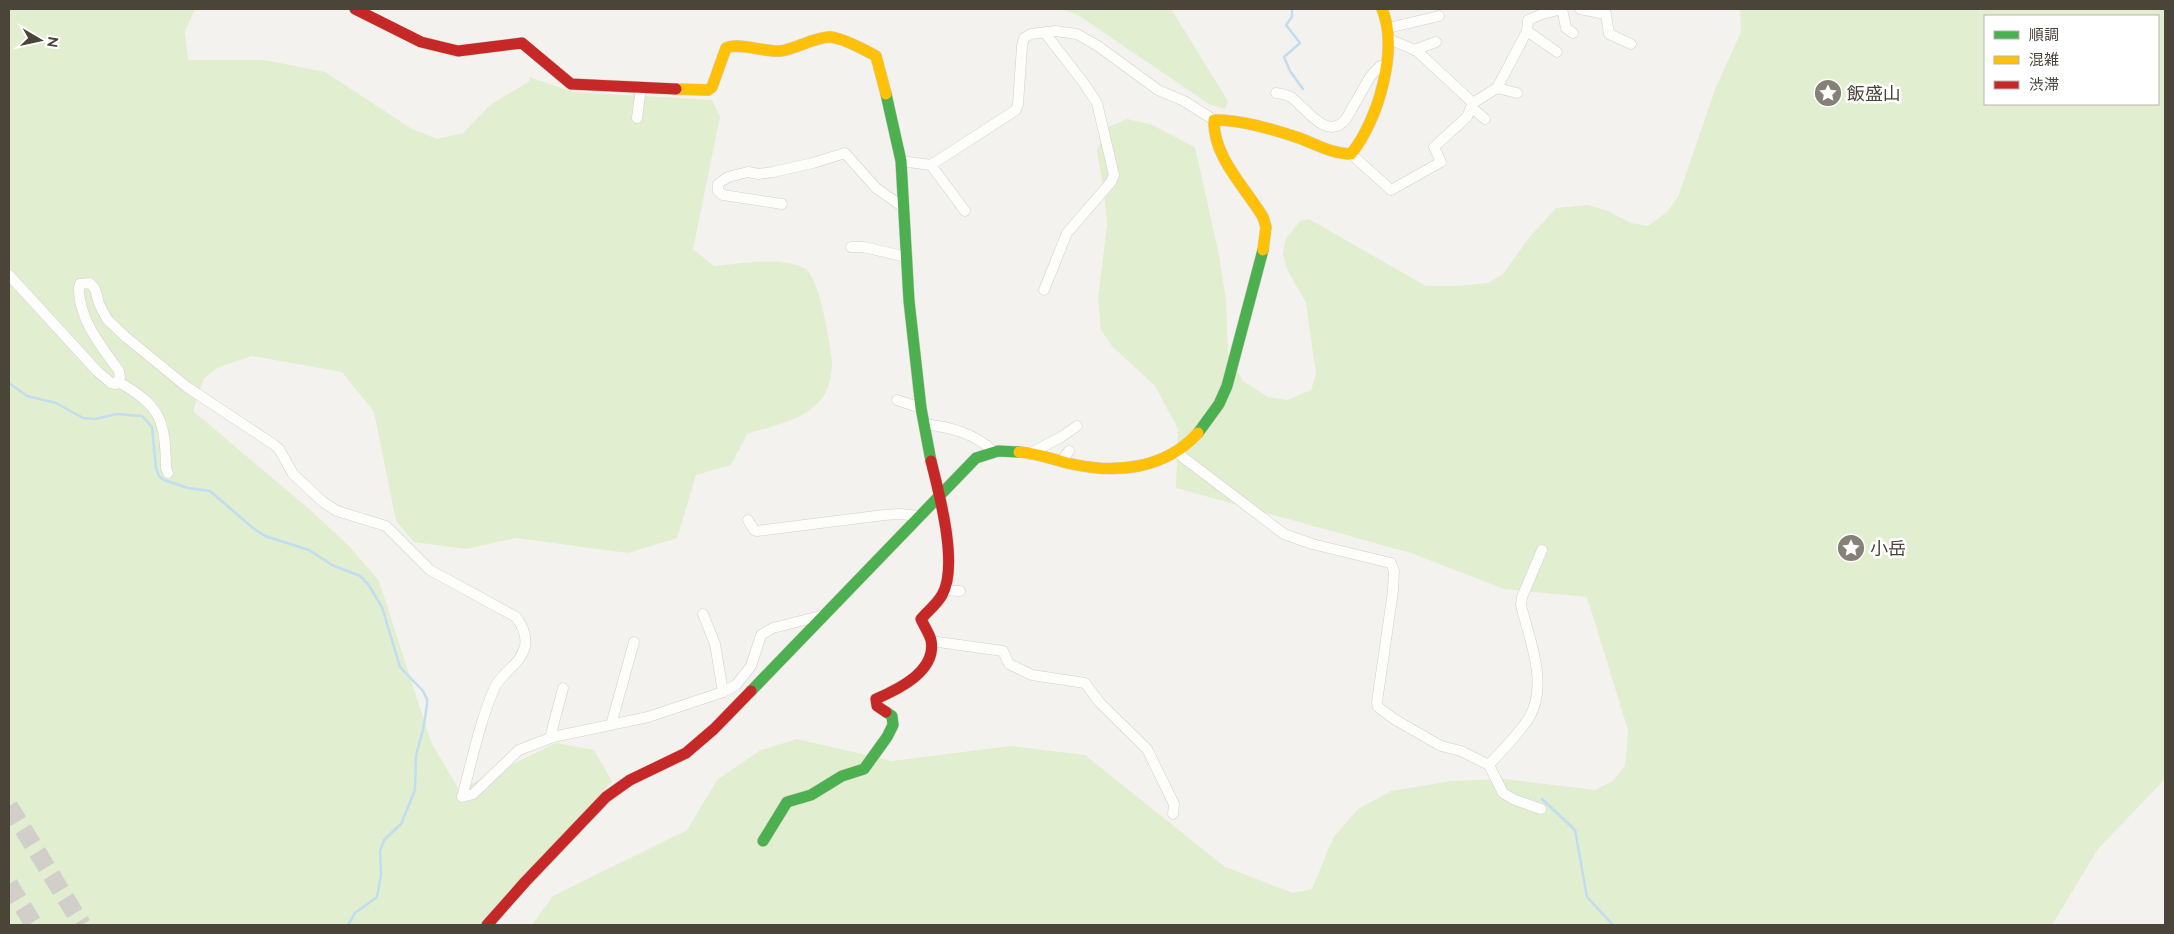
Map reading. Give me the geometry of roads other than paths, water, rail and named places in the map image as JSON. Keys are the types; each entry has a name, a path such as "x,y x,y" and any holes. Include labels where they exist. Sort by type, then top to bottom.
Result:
{"street":[{"path":"356,9 422,42 458,51 522,43 571,84 708,90 712,87 726,48 732,45 761,51 781,51 820,38 830,37 840,39 876,56 878,60 900,161 909,301 921,408 929,455 940,496 949,560 944,590 939,600 921,619 931,641 928,660 920,671 901,687 876,698 877,706 892,716 892,725 878,752 864,769 842,776 811,794 788,802 778,814 763,841"},
{"path":"1351,154 1363,139 1386,66 1389,34 1382,9"},
{"path":"900,161 930,164 1016,110 1020,85 1020,56 1024,38 1031,34 1055,31 1077,34 1098,46 1158,90 1184,101 1214,120 1229,120 1305,140 1333,153 1351,154 1391,190 1441,162 1434,147 1467,117 1472,105 1497,88 1527,31 1528,20 1562,9 1566,28 1573,33"},
{"path":"1580,9 1606,14 1609,34 1631,44"},
{"path":"1389,34 1439,16"},
{"path":"1527,31 1558,52"},
{"path":"1044,290 1067,233 1111,182 1114,175 1097,103 1045,33"},
{"path":"1389,34 1431,63 1485,119"},
{"path":"1414,50 1436,42"},
{"path":"1276,93 1289,96 1320,123 1335,127 1346,119 1370,77 1380,66 1386,66"},
{"path":"637,118 641,87"},
{"path":"1497,88 1517,93"},
{"path":"488,925 537,868 620,785 671,762 694,747 742,703 824,614 840,601 976,458 993,451 1029,454 1102,470 1123,470 1147,465 1176,452 1204,427 1223,395 1266,237 1263,217 1215,140 1214,120"},
{"path":"782,204 723,195 718,191 718,184 728,177 748,172 759,174 773,172 813,163 844,153 876,188 903,207"},
{"path":"930,164 966,211"},
{"path":"851,247 863,247 906,257"},
{"path":"9,275 97,371 111,383 116,384 119,382"},
{"path":"119,382 119,371 87,322 79,292 80,284 90,283 93,285 99,304 107,319 186,387 279,449 293,474 312,493 337,511 386,526 430,570 516,617 523,627 525,646 515,666 495,687 481,725 462,797 473,794 519,750 550,738 648,717 723,692 736,685 751,666 761,635 773,628 824,614"},
{"path":"119,382 148,402 163,425 168,473"},
{"path":"897,400 921,408"},
{"path":"924,424 955,429 982,441 993,451"},
{"path":"1029,454 1064,428 1076,426"},
{"path":"1061,461 1069,451"},
{"path":"1176,452 1284,534 1312,544 1391,563 1394,571 1393,591 1377,702 1378,707 1394,719 1441,746 1461,751 1489,764 1503,793 1515,800 1540,809"},
{"path":"748,520 754,530 757,531 884,515 919,516"},
{"path":"1489,764 1529,717 1533,705 1537,683 1535,659 1521,605 1522,597 1542,550"},
{"path":"944,590 960,592"},
{"path":"703,614 715,644 723,692"},
{"path":"931,641 1003,651 1008,664 1032,675 1084,683 1100,703 1147,749 1174,804 1173,814"},
{"path":"611,725 634,642"},
{"path":"550,738 563,688"}],"waterway":[{"path":"1292,9 1292,17 1286,25 1300,43 1284,57 1290,71 1303,89"},
{"path":"9,383 27,396 56,403 83,418 95,419 117,414 142,416 152,427 156,468 159,476 164,480 188,488 210,491 265,536 309,550 332,565 360,576 368,584 382,607 400,667 423,691 427,699 427,705 416,755 415,790 401,824 384,840 380,851 381,875 377,897 355,913 348,925"},
{"path":"1542,799 1575,830 1587,897 1613,925"}],"tunnel":[{"path":"9,806 82,925"},
{"path":"9,884 34,925"}],"place":[{"name":"飯盛山","path":"1828,93"},
{"name":"小岳","path":"1851,548"}]}
